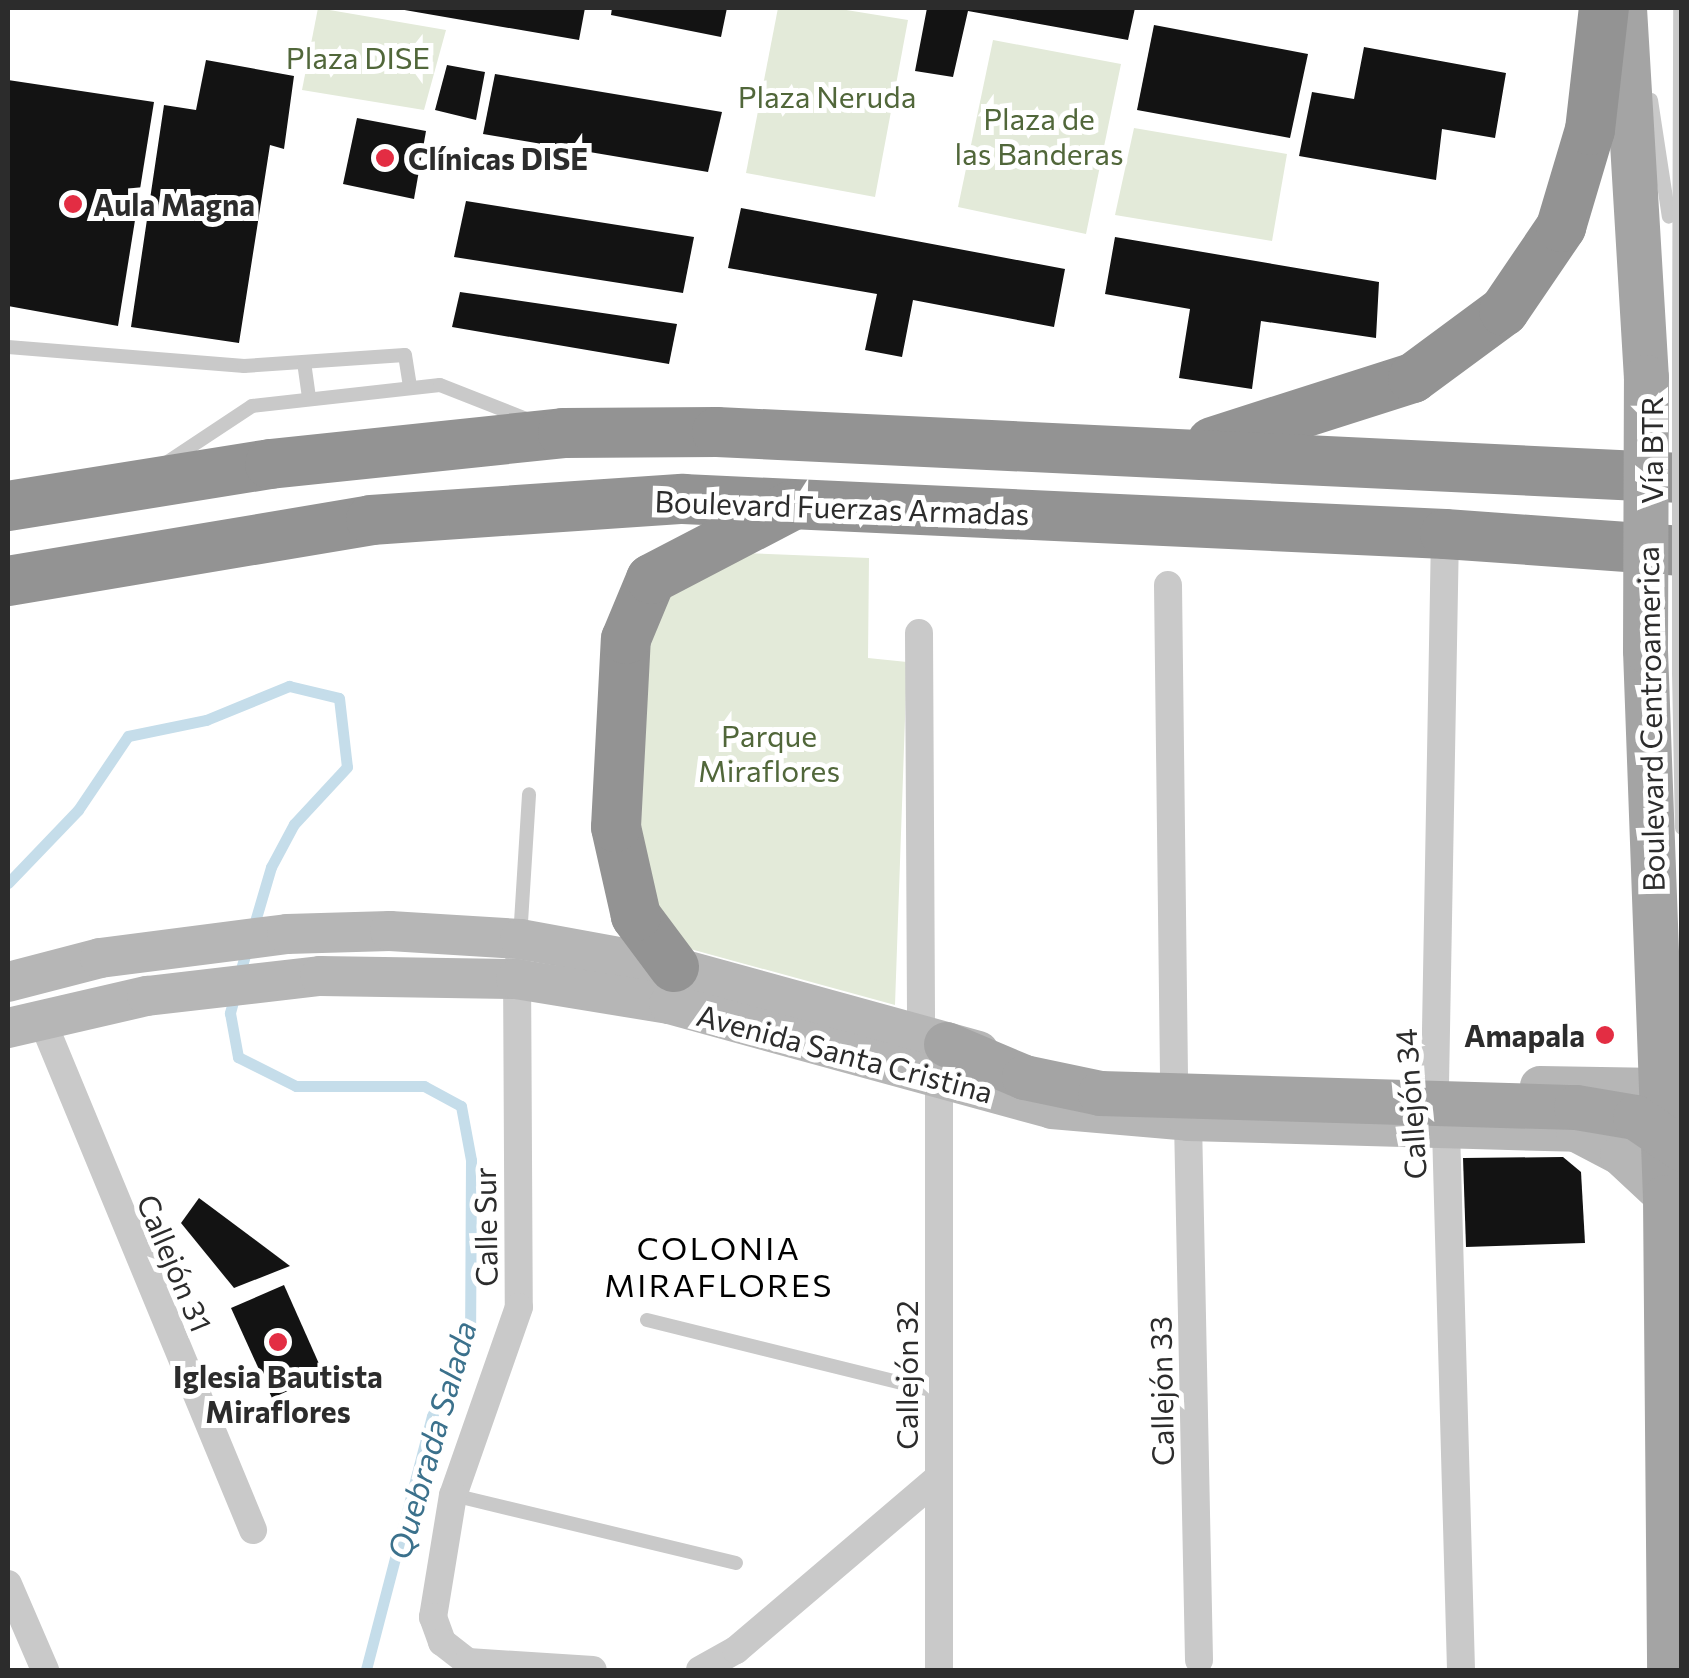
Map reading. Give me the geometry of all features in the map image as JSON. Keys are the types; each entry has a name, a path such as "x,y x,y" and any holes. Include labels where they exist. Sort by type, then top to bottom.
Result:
{"highway":[{"path":"1172,453 1413,378 1504,311 1561,227 1590,130 1604,8"},
{"path":"8,506 131,486 562,433 716,432 1682,478"},
{"name":"Boulevard Fuerzas Armadas","path":"8,581 372,520 482,508 683,498 1445,534 1682,552"},
{"path":"672,986 636,916 616,827 626,638 650,579 800,502"}],"main road":[{"name":"Boulevard Centroamerica","path":"1624,8 1662,363 1661,1088 1669,1670"},
{"path":"936,1054 1100,1093 1576,1107 1635,1117 1682,1148"}],"street":[{"name":"Callejón 34","path":"1445,534 1436,1084 1446,1129 1461,1670"},
{"path":"1168,585 1174,1078"},
{"name":"Callejón 32","path":"919,632 936,1054 938,1670"},
{"name":"Avenida Santa Cristina","path":"8,982 100,958 287,934 390,931 520,939 672,986 936,1054 1174,1078 1661,1088"},
{"name":"Calle Sur","path":"520,939 516,979 519,1307 453,1495 434,1617 442,1642 468,1662 593,1670"},
{"name":"Avenida Santa Cristina","path":"24,1024 207,989 412,974 672,986"},
{"name":"Callejón 31","path":"24,1024 253,1530"},
{"name":"Avenida Santa Cristina","path":"936,1054 1052,1108 1188,1121 1576,1132 1620,1155 1665,1198"},
{"name":"Callejón 33","path":"1188,1121 1199,1660"},
{"path":"700,1670 736,1650 938,1478"},
{"path":"8,1584 45,1670"}],"lane":[{"path":"1662,363 1674,252 1680,8"},
{"path":"1648,87 1674,252"},
{"path":"8,348 244,366 405,355 410,388"},
{"path":"304,362 308,400"},
{"path":"131,486 252,406 440,385 562,433"},
{"path":"1662,662 1682,828"},
{"path":"520,939 529,794"},
{"path":"647,1320 938,1392"},
{"path":"453,1495 736,1562"}],"green space":[{"name":"Plaza DISE","path":"318,8 446,30 424,110 302,90"},
{"name":"Plaza Neruda","path":"778,8 834,8 908,20 875,197 746,173"},
{"name":"Plaza de las Banderas","path":"993,40 1121,64 1086,234 958,207"},
{"path":"1134,128 1287,154 1272,241 1115,215"},
{"name":"Parque Miraflores","path":"744,553 869,558 868,658 907,662 895,1005 683,947 651,914 639,864 640,664 669,587"}],"building":[{"path":"393,8 585,8 579,40"},
{"path":"612,8 727,8 721,37 611,15"},
{"path":"927,8 1135,8 1128,40 968,11 953,77 915,71"},
{"path":"1154,25 1308,54 1290,138 1137,110"},
{"path":"1364,47 1506,73 1495,138 1442,129 1436,180 1299,156 1312,92 1354,99"},
{"path":"206,60 294,76 284,149 270,145 239,343 131,327 164,105 196,110"},
{"path":"447,65 485,72 476,120 435,110"},
{"path":"495,74 722,112 708,172 483,134"},
{"name":"Aula Magna","path":"8,80 154,102 118,326 8,306"},
{"name":"Clínicas DISE","path":"357,118 426,131 414,199 343,184"},
{"path":"466,201 694,237 683,293 454,257"},
{"path":"741,208 1065,269 1054,327 913,300 902,357 865,350 877,294 728,268"},
{"path":"1115,237 1379,282 1376,338 1261,321 1252,389 1179,378 1190,309 1105,294"},
{"path":"460,292 677,324 669,364 452,327"},
{"path":"1563,1157 1581,1172 1585,1243 1466,1247 1463,1158"},
{"name":"Iglesia Bautista Miraflores","path":"199,1198 290,1266 234,1288 181,1223"},
{"name":"Iglesia Bautista Miraflores","path":"284,1285 324,1375 272,1398 231,1308"}],"waterway":[{"name":"Quebrada Salada","path":"8,883 78,810 128,736 206,720 289,686 339,698 347,767 294,824 271,867 239,976"},
{"name":"Quebrada Salada","path":"235,994 230,1013 238,1057 296,1086 424,1086 461,1106 471,1160 470,1332 432,1416 366,1670"}],"place":[{"name":"Clínicas DISE","path":"385,158"},
{"name":"Aula Magna","path":"73,204"},
{"name":"Amapala","path":"1605,1035"},
{"name":"Iglesia Bautista Miraflores","path":"278,1342"}],"district":[{"name":"COLONIA MIRAFLORES","path":"719,1266"}]}
